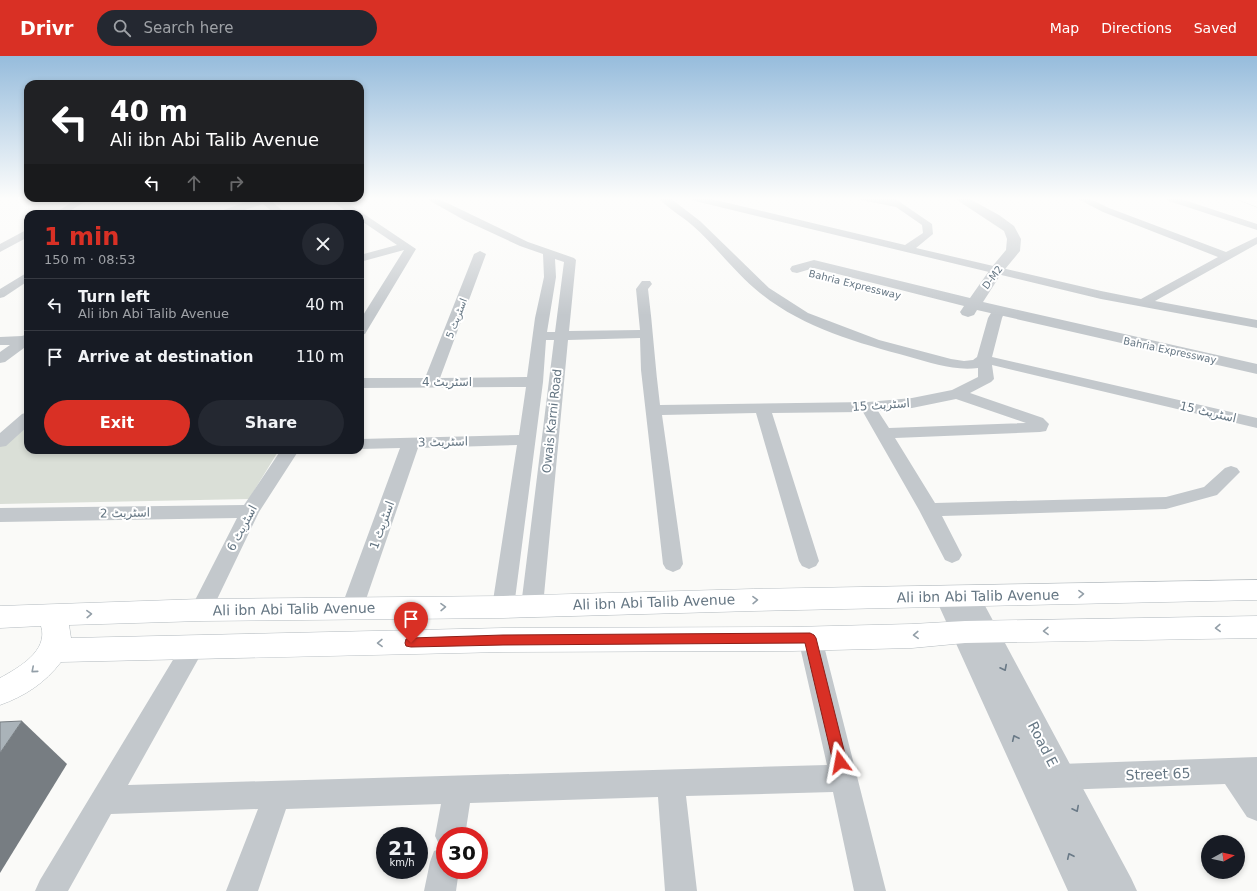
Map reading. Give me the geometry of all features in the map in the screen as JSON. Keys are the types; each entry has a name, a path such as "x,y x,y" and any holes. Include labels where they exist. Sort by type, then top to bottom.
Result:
{"main road":[{"name":"Ali ibn Abi Talib Avenue","path":"2,619 50,615 201,610 503,607 753,600 1257,590"},
{"path":"0,692 26,678 42,664 53,650 57,637 56,627 50,615"},
{"path":"53,650 503,640 810,638 975,632 1257,627"}],"street":[{"path":"0,249 20,237"},
{"path":"364,324 410,249 391,237"},
{"name":"Owais Karni Road","path":"508,237 570,260 532,606"},
{"path":"709,237 765,291 803,316 874,344 950,363 964,365 977,364 984,359 997,314"},
{"path":"857,237 996,271 1142,303 1257,324"},
{"path":"907,249 924,237"},
{"name":"D-M2","path":"970,308 1013,250 1013,237"},
{"path":"1176,237 1228,257"},
{"path":"1142,303 1257,240"},
{"path":"364,258 405,246"},
{"name":"Owais Karni Road","path":"503,607 550,272 551,259 548,252"},
{"name":"اسٹریٹ 5","path":"431,382 480,254"},
{"name":"Bahria Expressway","path":"970,308 814,264 797,269 970,308 997,314 1257,369"},
{"path":"0,294 24,279"},
{"path":"646,284 642,289 647,334 648,370 673,564"},
{"name":"Bahria Expressway","path":"997,314 1257,378"},
{"path":"540,336 647,334"},
{"path":"0,341 24,339"},
{"path":"0,360 24,341"},
{"name":"اسٹریٹ 15","path":"653,410 868,407 912,403 957,394 986,379 984,359 1257,423"},
{"name":"اسٹریٹ 4","path":"364,383 535,382"},
{"path":"884,433 1040,427 1042,424 957,394"},
{"path":"868,407 929,510 952,555"},
{"path":"763,409 809,561"},
{"path":"0,442 24,421"},
{"name":"اسٹریٹ 3","path":"364,444 527,440"},
{"name":"اسٹریٹ 1","path":"352,608 411,442"},
{"name":"اسٹریٹ 6","path":"201,610 250,510 287,454"},
{"path":"929,510 1166,503 1210,491 1231,472"},
{"name":"اسٹریٹ 2","path":"0,514 250,510"},
{"name":"Road E","path":"957,596 975,632 1087,891"},
{"name":"Road E","path":"975,632 1060,777 1118,891"},
{"path":"810,638 870,891"},
{"path":"51,891 193,647"},
{"path":"1244,771 1257,807"},
{"name":"Street 65","path":"1060,777 1244,771"},
{"path":"104,800 843,778"},
{"path":"671,783 681,891"},
{"path":"452,827 458,790"},
{"path":"242,891 277,795"},
{"path":"440,891 442,879"}],"shaded area":[{"path":"24,424 24,454 277,454 249,499 0,504 0,446"}],"building":[{"path":"22,721 0,753 0,722"}],"route":[{"path":"411,643 503,640 810,638 840,762"}]}
